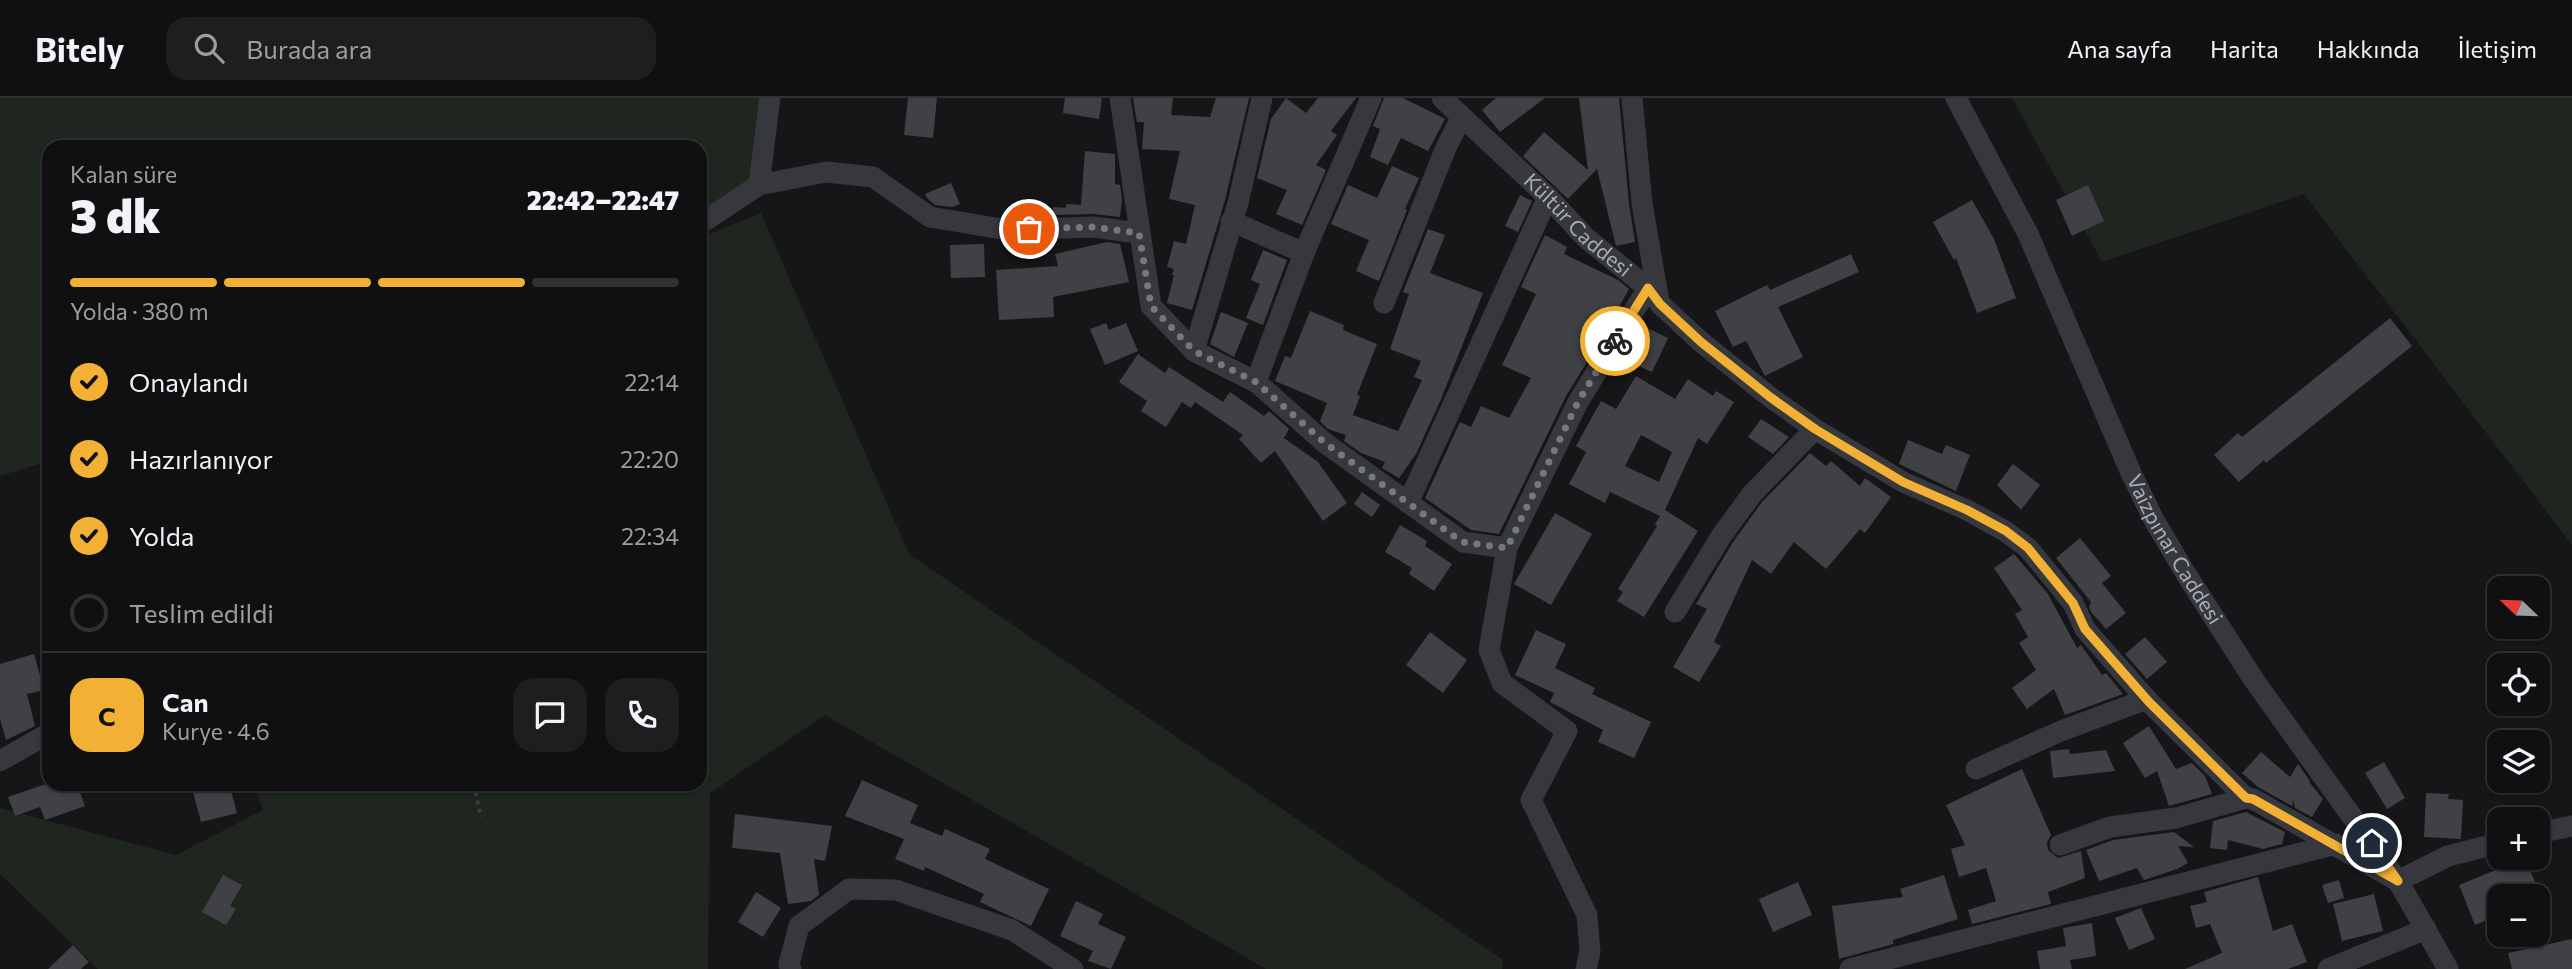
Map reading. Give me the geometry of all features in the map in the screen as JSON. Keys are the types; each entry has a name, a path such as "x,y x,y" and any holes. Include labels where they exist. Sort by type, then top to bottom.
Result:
{"street":[{"path":"760,185 770,98"},
{"path":"1120,98 1151,306 1194,351 1256,382 1325,443 1462,542 1507,548"},
{"path":"1194,351 1238,203 1262,98"},
{"path":"1256,382 1304,253 1371,98"},
{"name":"Kültür Caddesi","path":"1441,98 1548,197 1586,237 1728,364 1815,429 1903,482 1967,510 2006,531 2028,548 2073,603 2085,629 2147,699 2246,798 2253,799 2336,844 2398,881"},
{"path":"1586,969 1590,952 1587,915 1531,800 1567,731 1502,683 1489,650 1507,548 1578,402 1654,296 1632,98"},
{"name":"Vaizpınar Caddesi","path":"1956,98 2028,234 2154,520 2239,658 2398,881 2448,969"},
{"path":"1384,303 1445,150 1461,118"},
{"path":"707,219 760,185 826,173 873,177 930,217 1008,230 1093,227 1139,233"},
{"path":"1409,503 1548,197"},
{"path":"1231,221 1304,253"},
{"path":"1675,612 1752,494 1815,429"},
{"path":"1976,769 2061,731 2147,699"},
{"path":"0,761 42,737"},
{"path":"2060,845 2110,827 2176,818 2246,798"},
{"path":"2550,831 2572,827"},
{"path":"1850,969 2336,844"},
{"path":"2398,881 2448,856 2487,846"},
{"path":"791,969 789,964 799,926 849,889 896,890 1012,930 1073,969"},
{"path":"2328,969 2426,929"}],"path":[{"path":"475,791 481,818"}],"shaded area":[{"path":"0,98 778,98 759,185 707,209 707,140 42,140 42,463 0,476"},
{"path":"2012,98 2572,98 2572,545 2304,194 2102,262"},
{"path":"761,213 909,554 1503,960 1502,969 1266,969 825,715 710,793 708,969 98,969 0,874 0,808 176,855 263,810 256,791 707,791 707,235"}],"building":[{"path":"908,98 937,98 933,138 904,135"},
{"path":"1065,98 1102,98 1099,119 1063,113"},
{"path":"1133,98 1173,98 1171,115 1210,117 1216,98 1249,98 1225,200 1192,310 1167,303 1174,269 1167,267 1174,241 1186,244 1195,205 1169,199 1180,151 1142,149 1144,122 1137,122"},
{"path":"1286,98 1306,113 1318,98 1356,98 1331,131 1337,135 1316,165 1326,170 1302,225 1276,214 1287,190 1257,178 1271,119"},
{"path":"1384,98 1403,98 1445,119 1428,151 1401,138 1388,165 1370,157 1380,129 1373,126"},
{"path":"1496,98 1545,98 1500,132 1482,110"},
{"path":"1579,98 1619,98 1635,242 1616,246 1597,169 1568,199 1523,156 1544,132 1588,170"},
{"path":"1085,151 1115,154 1115,184 1120,185 1122,199 1120,217 1093,214 1052,215 1053,207 1081,205"},
{"path":"1392,166 1419,178 1379,281 1356,271 1369,240 1331,224 1348,185 1377,198"},
{"path":"951,183 960,204 952,207 935,205 925,194"},
{"path":"2088,185 2104,221 2072,236 2056,200"},
{"path":"1520,195 1532,201 1518,232 1505,226"},
{"path":"1972,200 1994,239 2016,298 1977,313 1956,258 1954,260 1933,222"},
{"path":"1428,229 1445,235 1430,273 1483,293 1441,399 1416,454 1399,478 1382,468 1385,462 1361,453 1344,441 1346,435 1328,429 1320,421 1327,403 1275,381 1285,356 1291,358 1310,311 1344,325 1343,330 1377,344 1357,395 1360,396 1353,415 1398,431 1422,380 1414,377 1421,361 1390,349 1409,294 1403,292"},
{"path":"1545,235 1567,247 1564,254 1618,280 1629,289 1607,329 1603,327 1587,362 1566,396 1499,534 1471,530 1425,498 1460,422 1471,427 1481,406 1509,418 1531,378 1502,365 1536,294 1521,287"},
{"path":"1107,242 1120,244 1129,282 1053,297 1054,317 999,320 996,270 1058,266 1055,254"},
{"path":"984,244 985,277 951,278 950,245"},
{"path":"1263,250 1287,260 1263,325 1246,318 1260,284 1251,280"},
{"path":"1851,254 1859,272 1778,307 1803,357 1765,376 1746,341 1733,347 1715,311 1767,285 1770,290"},
{"path":"1221,312 1248,323 1234,357 1210,344"},
{"path":"2390,318 2412,346 2266,463 2264,460 2239,482 2214,455 2238,433 2242,437"},
{"path":"1106,323 1109,330 1126,323 1138,351 1105,365 1090,329"},
{"path":"1641,325 1668,338 1652,372 1623,359"},
{"path":"1138,354 1165,373 1169,367 1223,402 1230,392 1264,416 1269,411 1289,429 1284,438 1318,462 1347,503 1323,521 1275,451 1261,463 1239,439 1243,435 1195,402 1191,408 1182,402 1166,427 1141,411 1147,401 1119,382"},
{"path":"1636,376 1675,399 1688,379 1713,396 1716,391 1734,402 1707,444 1698,438 1665,510 1698,531 1644,617 1617,601 1623,592 1618,589 1657,526 1655,524 1660,516 1610,492 1605,503 1569,484 1586,452 1576,446 1601,401 1616,409","holes":["1641,435 1672,452 1659,482 1625,466"]},
{"path":"1761,419 1789,437 1773,454 1748,437"},
{"path":"1908,440 1942,454 1946,445 1970,455 1956,491 1899,464"},
{"path":"1810,453 1826,466 1831,461 1860,486 1865,478 1891,497 1865,533 1860,529 1826,569 1794,542 1771,574 1752,560 1714,642 1721,646 1699,682 1673,667 1707,609 1696,604 1733,542 1762,502"},
{"path":"2013,464 2040,485 2021,510 1997,485"},
{"path":"1362,492 1380,505 1372,517 1354,504"},
{"path":"1555,513 1592,534 1551,605 1514,584"},
{"path":"1400,525 1427,541 1425,546 1452,564 1434,591 1409,574 1412,568 1385,552"},
{"path":"2080,538 2111,576 2102,583 2126,613 2106,629 2091,612 2091,602 2056,558"},
{"path":"2014,554 2048,594 2077,648 2081,645 2102,675 2106,673 2123,694 2065,715 2054,689 2027,709 2012,688 2036,670 2019,643 2028,637 2015,614 2022,610 1994,568"},
{"path":"1536,630 1566,644 1555,668 1595,688 1592,694 1651,722 1634,758 1598,742 1603,730 1550,702 1554,693 1515,675"},
{"path":"1430,632 1467,660 1443,693 1406,665"},
{"path":"2145,637 2167,662 2147,679 2125,654"},
{"path":"34,654 42,683 42,690 27,694 35,726 6,740 0,719 0,664"},
{"path":"2149,726 2176,769 2192,763 2205,776 2212,794 2169,806 2157,771 2145,778 2123,743"},
{"path":"2069,749 2070,754 2106,750 2115,771 2053,778 2050,751"},
{"path":"2261,752 2290,777 2298,764 2323,799 2312,817 2295,808 2293,800 2292,806 2258,787 2242,773"},
{"path":"2384,762 2405,798 2387,809 2365,773"},
{"path":"2022,769 2051,835 2047,842 2048,850 2058,858 2081,851 2085,878 2048,892 2051,904 1972,924 1968,910 1996,901 1986,868 1959,877 1951,849 1965,845 1946,805"},
{"path":"862,780 918,805 910,823 942,836 945,829 990,849 985,859 1049,889 1031,926 980,902 984,894 925,867 924,871 895,859 904,839 845,816"},
{"path":"42,785 42,791 80,791 85,806 45,820 40,807 15,816 8,797"},
{"path":"193,791 231,791 237,813 201,822"},
{"path":"2426,793 2449,794 2448,799 2463,800 2461,839 2424,837"},
{"path":"2246,812 2285,832 2282,844 2263,849 2228,840 2227,850 2210,848 2213,821"},
{"path":"735,814 832,826 825,861 814,859 819,895 811,901 788,904 780,853 732,848"},
{"path":"2174,832 2194,847 2178,846 2188,863 2144,880 2137,868 2099,881 2086,850 2113,840"},
{"path":"2496,870 2530,870 2536,884 2487,884 2487,920 2475,925 2459,885"},
{"path":"223,875 242,885 230,906 236,909 226,925 202,912"},
{"path":"1944,875 1958,919 1893,940 1893,944 1839,959 1832,906 1903,897 1900,889"},
{"path":"2258,877 2273,931 2292,924 2307,962 2288,969 2185,969 2222,953 2210,924 2196,928 2190,906 2207,902 2204,892"},
{"path":"2339,880 2344,898 2328,903 2322,885"},
{"path":"1798,882 1812,915 1773,932 1759,899"},
{"path":"756,892 781,908 763,937 738,922"},
{"path":"2374,894 2383,931 2342,941 2333,904"},
{"path":"1076,901 1103,914 1098,924 1126,937 1111,969 1088,961 1093,951 1060,936"},
{"path":"2141,908 2155,939 2129,950 2115,918"},
{"path":"2092,923 2096,956 2070,960 2072,969 2040,969 2037,951 2066,946 2063,928"},
{"path":"2572,939 2572,969 2512,969 2508,953 2550,947 2550,944"},
{"path":"73,945 89,962 81,969 48,969"}],"way so far":[{"path":"1029,229 1093,227 1139,233 1151,306 1194,351 1256,382 1325,443 1462,542 1507,548 1578,402 1615,341"}],"route":[{"path":"1615,341 1648,288 1660,304 1701,342 1815,429 1903,482 1967,510 2006,531 2028,548 2073,603 2085,629 2149,702 2246,798 2253,799 2294,821 2398,881 2372,843"}]}
